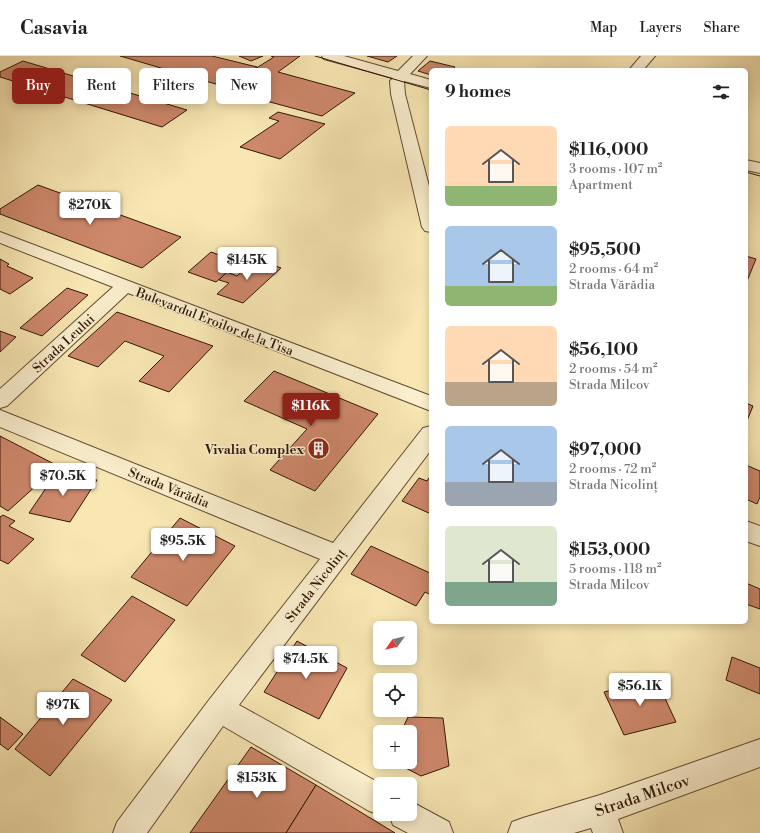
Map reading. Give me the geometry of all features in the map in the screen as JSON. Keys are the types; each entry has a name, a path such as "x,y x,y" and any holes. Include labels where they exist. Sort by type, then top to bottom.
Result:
{"street":[{"path":"329,56 400,77 429,84"},
{"path":"420,56 397,81 401,113 429,219"},
{"path":"638,68 648,56"},
{"path":"748,165 760,168"},
{"name":"Bulevardul Eroilor de la Tisa","path":"0,237 429,403"},
{"name":"Strada Leului","path":"0,401 125,286"},
{"name":"Strada Vărădia","path":"0,418 338,556"},
{"name":"Strada Nicolinț","path":"128,833 219,709 429,437"},
{"path":"748,532 760,536"},
{"path":"219,709 373,796"},
{"name":"Strada Milcov","path":"523,833 604,821 760,753"},
{"path":"417,821 438,833"}],"building":[{"path":"120,56 212,56 257,67 216,68 216,84 208,82 208,68 161,68"},
{"path":"239,56 263,56 251,61"},
{"path":"271,56 300,56 278,72 355,93 322,116 271,102 271,68 256,68 274,57"},
{"path":"367,56 397,56 388,62"},
{"path":"23,61 46,68 12,68 12,81 0,77 0,72"},
{"path":"430,61 455,67 429,68 429,74 418,71"},
{"path":"65,74 73,76 73,100 65,97"},
{"path":"131,93 139,96 139,104 167,104 187,110 162,127 87,104 131,104"},
{"path":"278,112 325,124 280,159 240,147 279,121 269,118"},
{"path":"38,185 181,237 142,268 0,214 0,209"},
{"path":"211,252 239,262 216,282 188,272"},
{"path":"748,257 756,259 748,279"},
{"path":"0,259 9,264 7,266 33,278 10,294 0,289"},
{"path":"256,259 281,268 243,303 217,294 229,283 219,280 227,272 237,276"},
{"path":"67,288 88,295 42,336 20,328"},
{"path":"117,312 213,346 169,392 139,381 164,356 125,341 98,367 68,356"},
{"path":"0,331 16,337 0,352"},
{"name":"Vivalia Complex","path":"274,371 378,414 315,491 270,470 307,429 244,401"},
{"path":"748,404 753,406 748,418"},
{"path":"0,436 58,466 8,511 0,506"},
{"path":"748,466 760,471 760,497 757,504 748,500"},
{"path":"57,472 97,480 70,522 29,513"},
{"path":"419,478 427,481 429,478 429,513 402,501"},
{"path":"3,515 15,521 9,526 34,539 8,564 0,560 0,517"},
{"path":"180,518 235,546 187,606 131,577"},
{"path":"371,546 429,573 429,594 425,592 416,606 351,574"},
{"path":"748,584 760,589 760,609 748,605"},
{"path":"132,596 175,620 125,682 81,655"},
{"path":"297,641 347,668 319,719 264,692"},
{"path":"732,657 760,668 760,694 726,680"},
{"path":"73,679 112,700 50,776 15,749"},
{"path":"656,679 676,722 624,735 604,692"},
{"path":"0,717 23,734 8,750 0,744"},
{"path":"408,717 443,718 449,766 421,776 408,769 417,769 417,725 404,725"},
{"path":"251,747 316,785 286,833 190,833"},
{"path":"316,785 395,833 286,833"}],"tram line":[{"path":"315,56 429,89"},
{"path":"748,173 760,176"}],"place":[{"name":"Vivalia Complex","path":"319,449"}]}
